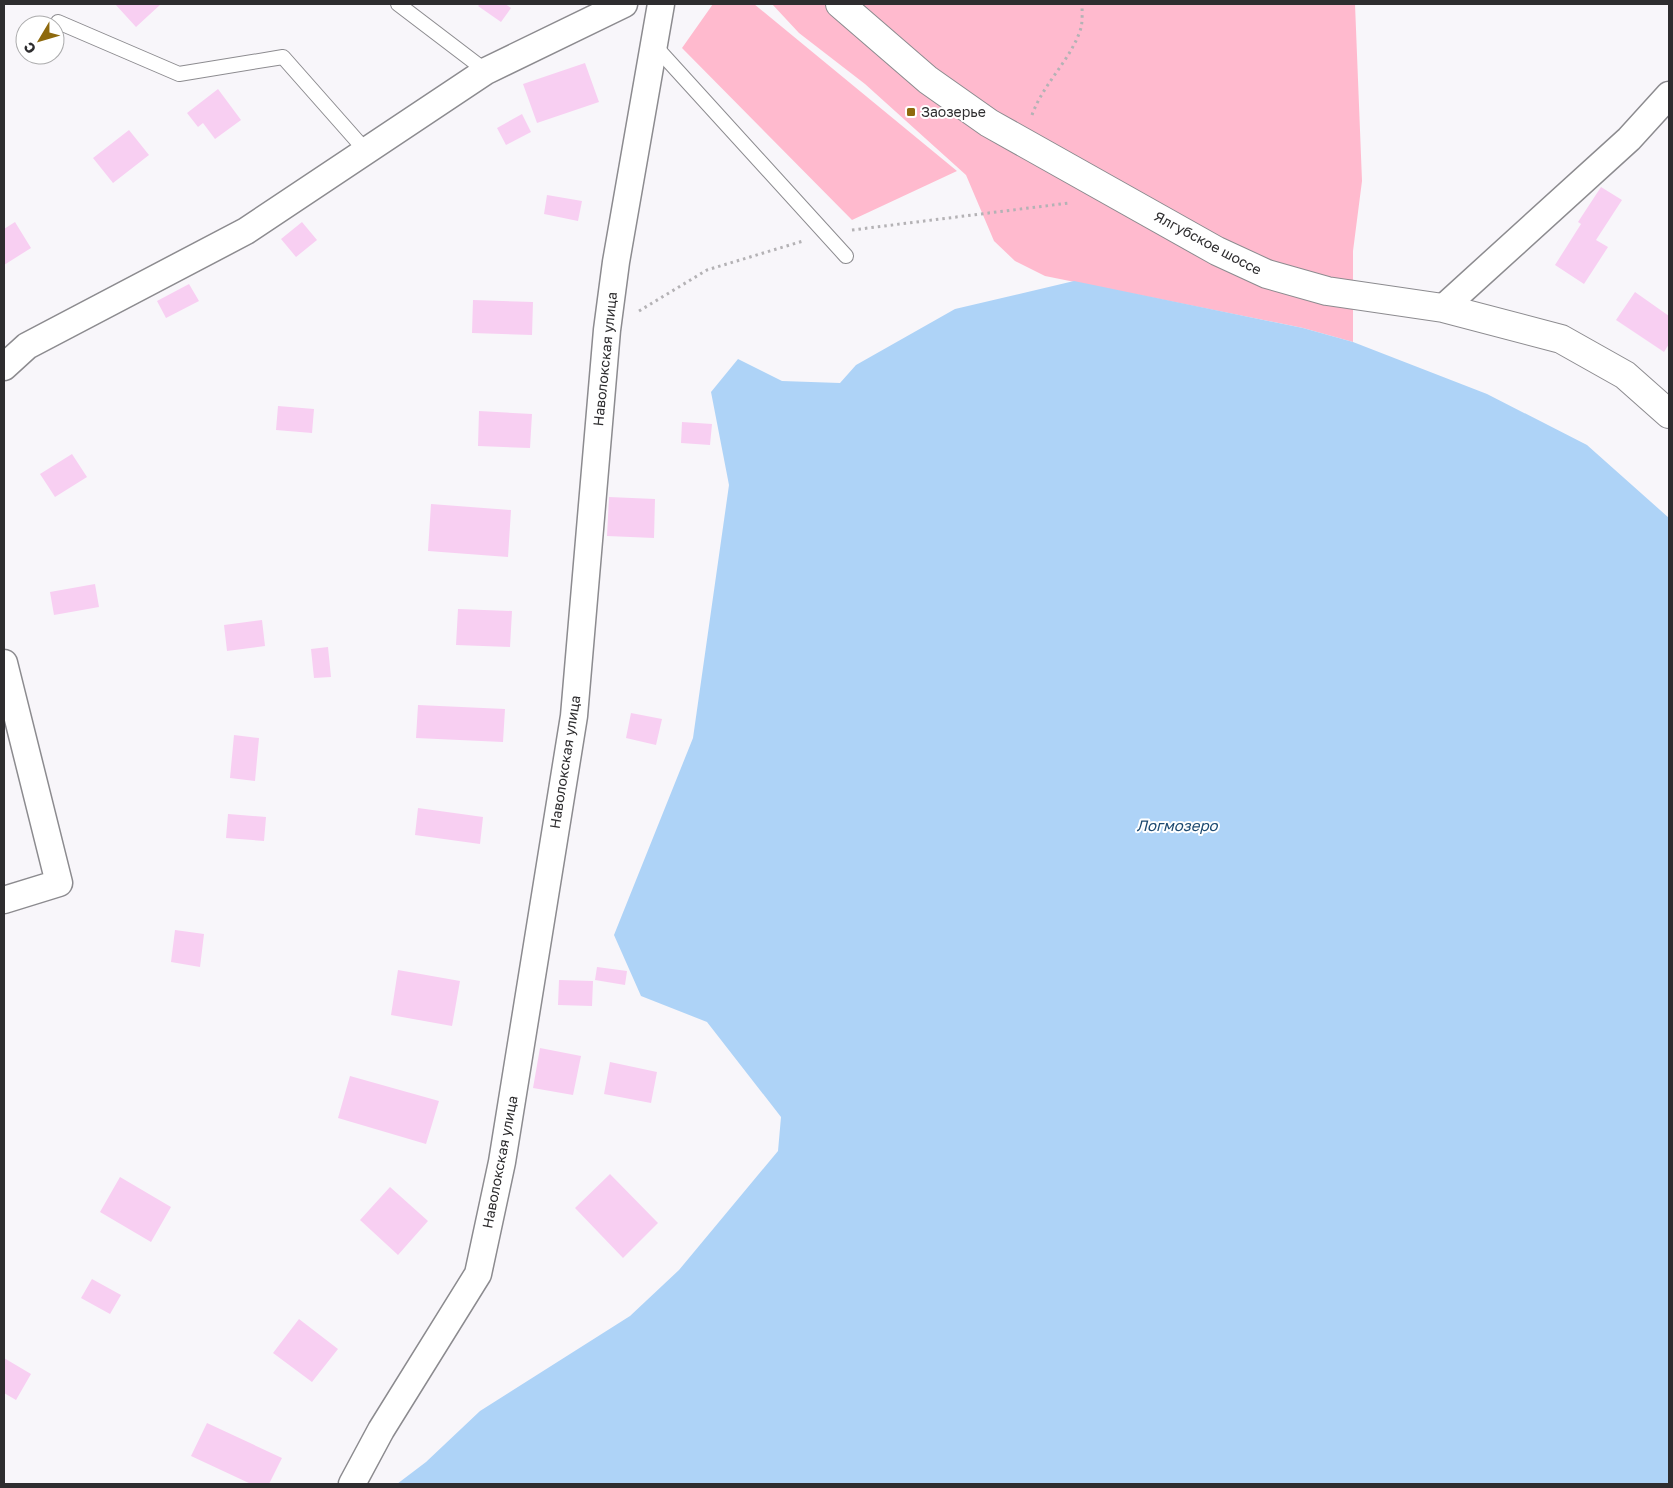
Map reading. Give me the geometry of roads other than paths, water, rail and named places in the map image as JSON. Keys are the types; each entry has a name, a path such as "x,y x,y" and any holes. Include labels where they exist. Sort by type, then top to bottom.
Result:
{"street":[{"path":"4,367 15,346 246,231 486,71 624,4"},
{"name":"Наволокская улица","path":"352,1484 380,1430 478,1274 498,1181 574,716 607,330 616,262 662,4"},
{"name":"Ялгубское шоссе","path":"840,4 928,80 990,123 1217,251 1267,274 1327,291 1443,308 1561,339 1625,375 1669,414"},
{"path":"1443,308 1629,139 1669,95"},
{"path":"4,663 59,883 4,900"}],"lane":[{"path":"398,4 486,71"},
{"path":"65,25 179,74 283,58 366,151"},
{"path":"654,45 846,256"}],"water":[{"name":"Логмозеро","path":"1074,281 1303,328 1353,342 1487,394 1587,445 1669,518 1669,1484 397,1484 426,1462 480,1411 630,1316 679,1270 778,1151 781,1117 707,1022 641,996 614,935 693,738 729,485 711,392 738,359 782,381 840,383 856,365 955,309"}],"place":[{"name":"Заозерье","path":"911,112"}]}
